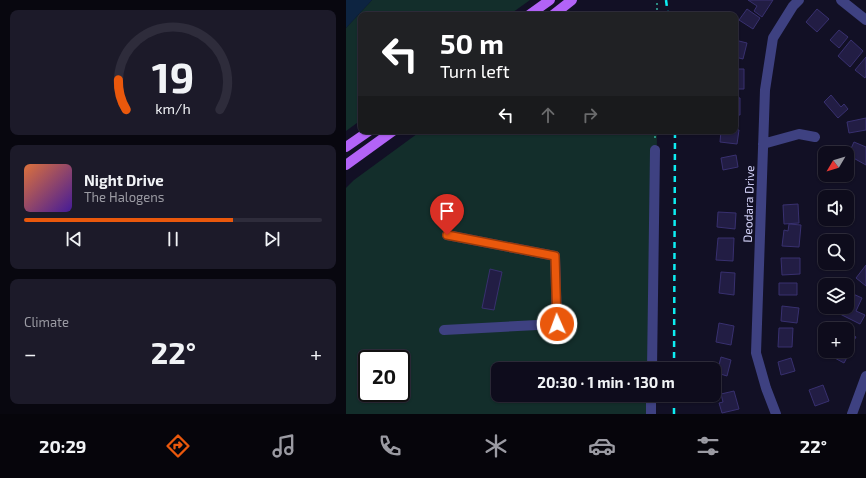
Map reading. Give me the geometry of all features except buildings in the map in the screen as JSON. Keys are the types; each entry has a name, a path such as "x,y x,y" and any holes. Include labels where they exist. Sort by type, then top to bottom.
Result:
{"main road":[{"path":"533,12 550,0"},
{"path":"556,12 572,0"},
{"path":"346,147 365,134"},
{"path":"346,165 389,134"}],"street":[{"name":"Deodara Drive","path":"776,414 766,388 756,353 765,90 773,38 793,6 799,0"},
{"path":"841,0 866,20"},
{"path":"763,144 799,134 816,137"},
{"path":"652,362 655,150"},
{"path":"444,330 557,324 555,256 447,235"},
{"path":"852,414 866,376"},
{"path":"651,402 651,414"}],"path":[{"path":"657,0 657,12"}],"green space":[{"path":"372,0 530,0 513,12 361,12"},
{"path":"358,15 358,122 346,131 346,28"},
{"path":"417,134 657,134 654,362 491,362 491,402 654,402 654,414 346,414 346,188 354,180"}],"water":[{"path":"346,0 372,0 361,12 358,12 358,15 346,28"}],"railway":[{"path":"666,0 668,12"},
{"path":"674,362 675,134"},
{"path":"674,402 674,414"}],"route":[{"path":"447,235 555,256 557,324"}]}
